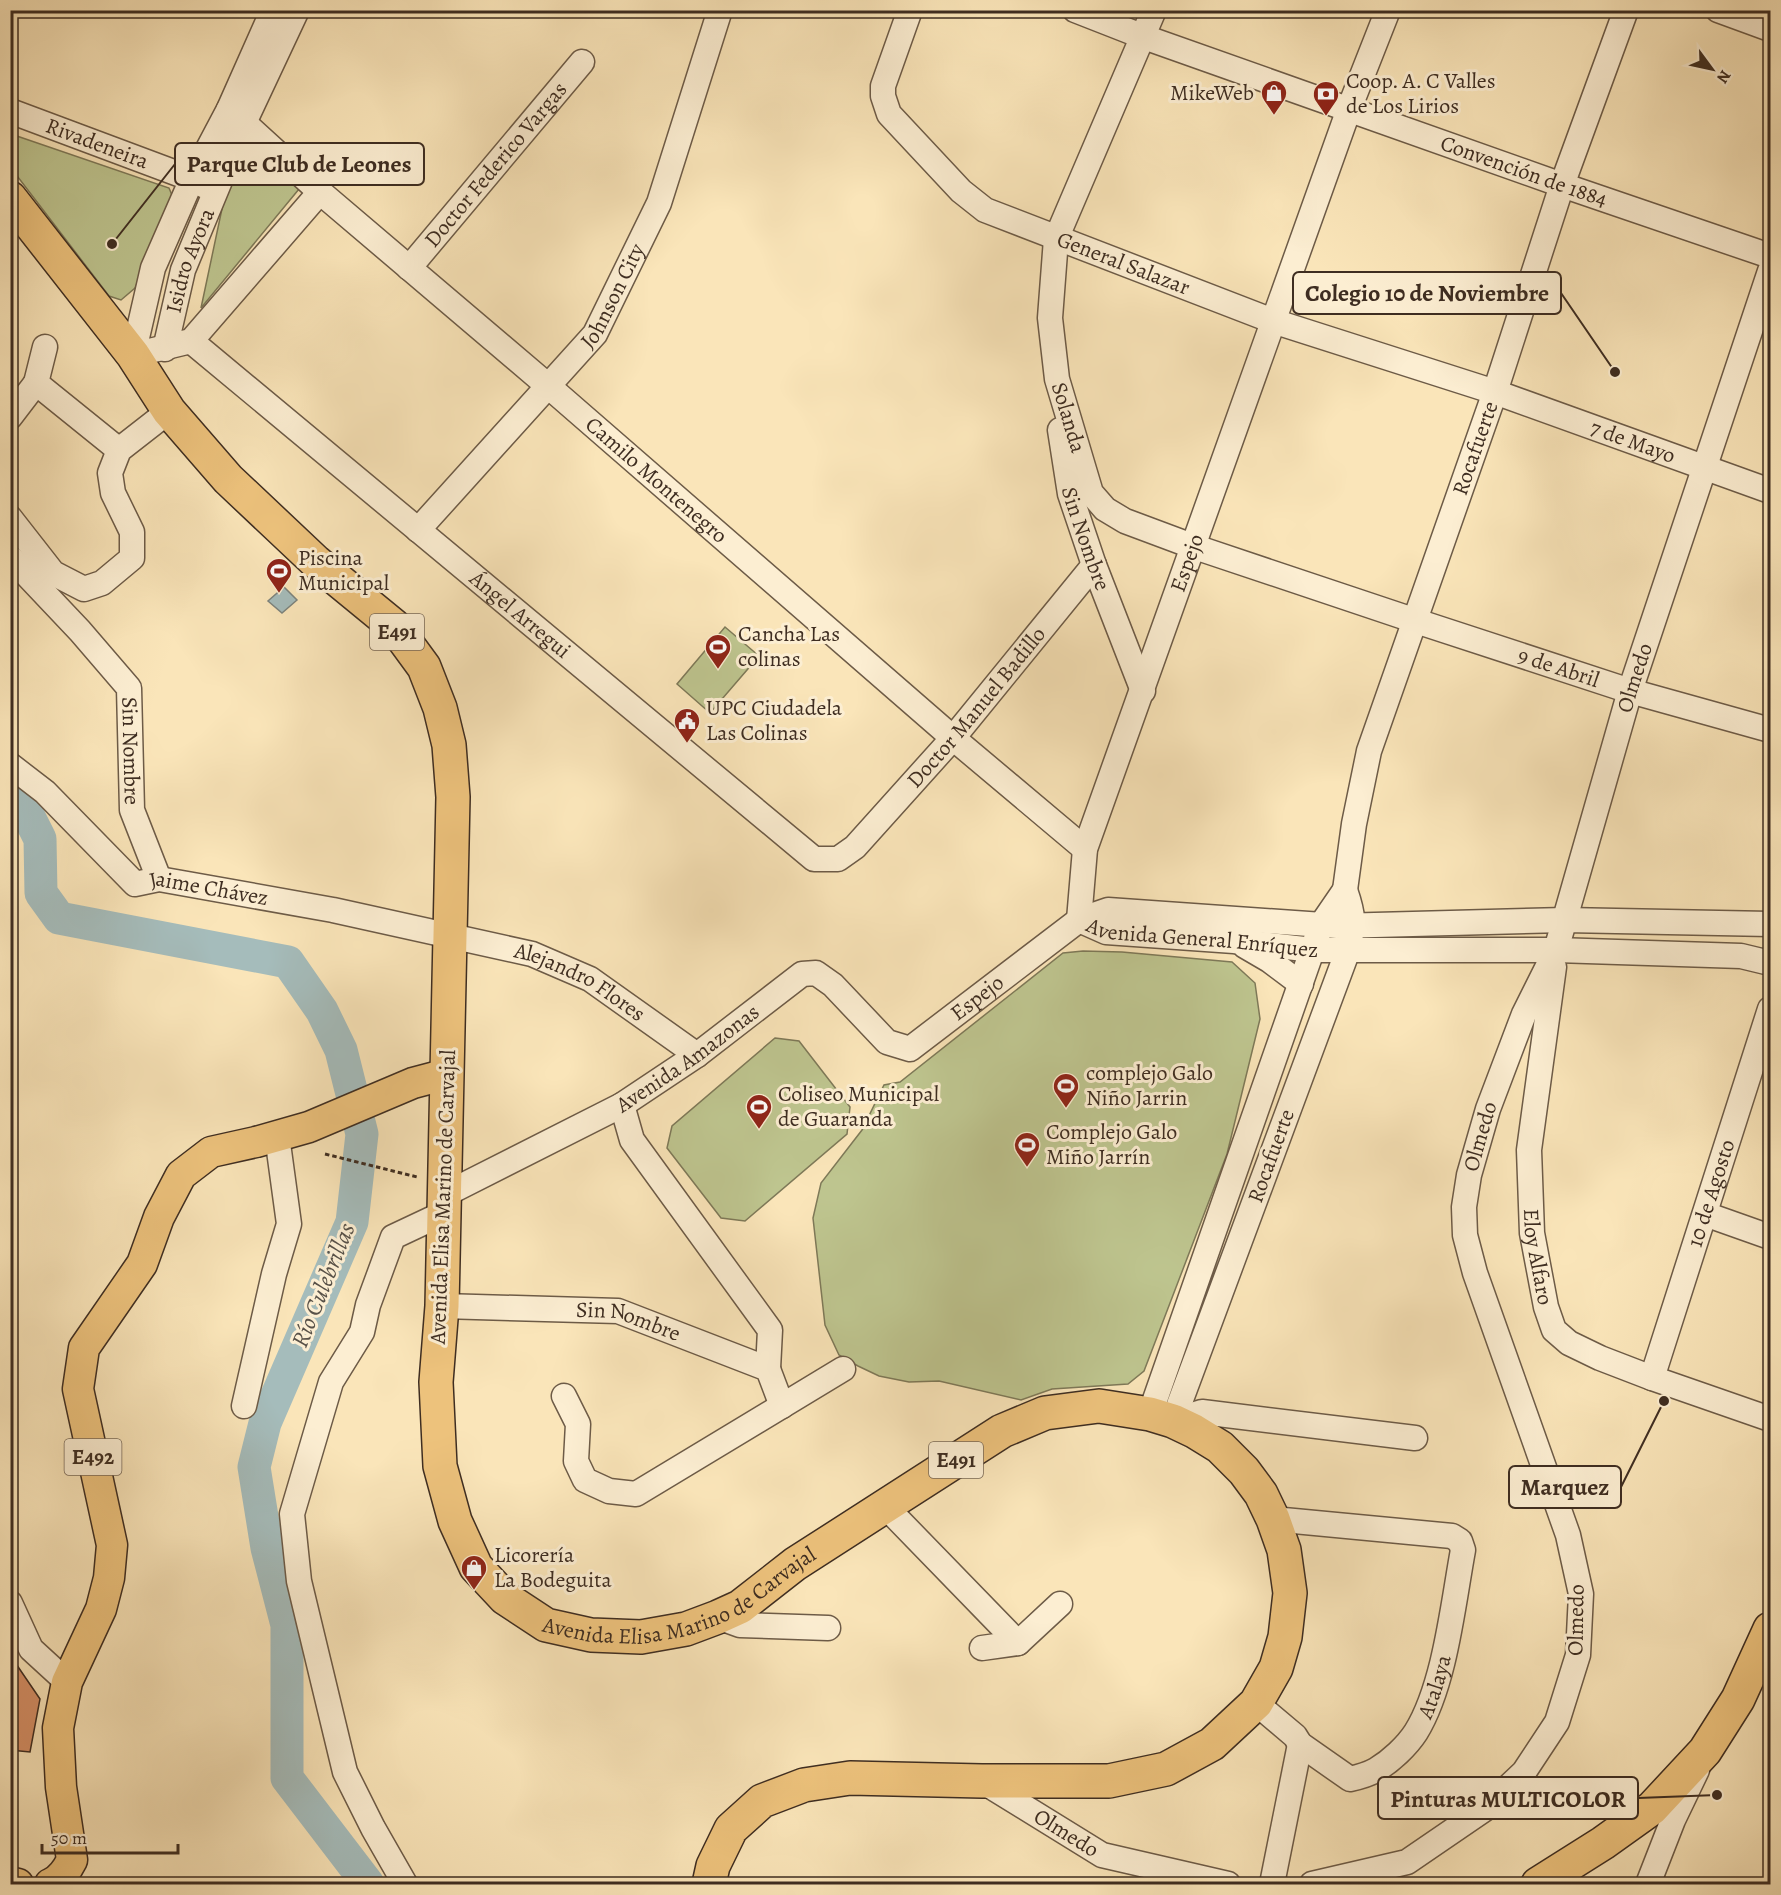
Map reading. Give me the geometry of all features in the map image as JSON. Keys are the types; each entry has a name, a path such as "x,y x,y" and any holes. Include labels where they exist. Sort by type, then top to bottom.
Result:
{"highway":[{"name":"E491","path":"10,198 133,355 169,411"},
{"name":"Avenida Elisa Marino de Carvajal","path":"169,411 228,479 316,562 394,626 424,667 440,708 449,745 453,797 442,1306 436,1382 440,1466 455,1521 476,1567 505,1598 546,1624 591,1635 641,1637 686,1629 740,1607 795,1564 1002,1431 1045,1413 1099,1406 1162,1417 1194,1431 1220,1448 1244,1471 1261,1494 1273,1519 1284,1550 1290,1593 1285,1637 1276,1668 1256,1704 1212,1744 1167,1769 1109,1781 850,1778 804,1785 762,1801 731,1829 712,1866 709,1884"},
{"path":"1538,1884 1603,1843 1652,1808 1705,1752 1738,1700 1768,1644"}],"main road":[{"name":"E492","path":"50,1884 68,1869 72,1860 61,1787 58,1728 67,1682 101,1609 110,1578 112,1545 78,1389 84,1348 142,1264 159,1217 181,1175 211,1152 309,1127 413,1083 447,1074"},
{"path":"10,1882 18,1884"}],"street":[{"name":"Johnson City","path":"418,530 547,385 596,334 659,203 720,10"},
{"name":"General Salazar","path":"910,10 883,86 889,114 961,191 984,210 1273,321 1495,392"},
{"name":"Convención de 1884","path":"1076,10 1144,37 1770,256"},
{"name":"Solanda","path":"1154,10 1056,239 1050,318 1057,379 1091,493 1105,510 1125,521 1192,546 1416,621"},
{"name":"Espejo","path":"910,1049 1079,920 1085,849 1349,109 1388,10"},
{"name":"Rocafuerte","path":"1162,1417 1171,1360 1301,984 1322,925 1345,890 1354,824 1369,751 1495,392 1562,185 1626,10"},
{"path":"1718,10 1770,29"},
{"name":"Isidro Ayora","path":"165,349 183,270 215,191 236,116 278,15"},
{"name":"Doctor Federico Vargas","path":"409,268 582,62"},
{"name":"Rivadeneira","path":"10,111 192,179 215,191"},
{"name":"Camilo Montenegro","path":"236,116 320,192 1085,849"},
{"name":"Isidro Ayora","path":"133,355 153,268 192,179 236,116"},
{"path":"133,355 191,341 320,192"},
{"name":"Olmedo","path":"1312,1884 1407,1862 1486,1808 1524,1772 1557,1722 1578,1655 1581,1594 1568,1535 1475,1273 1465,1235 1464,1207 1469,1174 1488,1109 1524,1014 1556,950 1630,691 1770,271"},
{"name":"Ángel Arregui","path":"191,341 814,859 838,859 855,847"},
{"path":"10,417 36,383 45,347"},
{"name":"Sin Nombre","path":"1057,379 1060,441 1070,494 1094,566 1143,691"},
{"path":"36,383 119,450"},
{"name":"7 de Mayo","path":"1495,392 1770,491"},
{"path":"10,518 53,573 84,589 102,583 132,558 132,532 113,493 110,473 119,450 169,411"},
{"name":"Sin Nombre","path":"10,557 80,631 129,688 132,810 159,879"},
{"name":"Doctor Manuel Badillo","path":"855,847 953,738 1094,566"},
{"name":"9 de Abril","path":"1416,621 1630,691 1770,730"},
{"name":"Jaime Chávez","path":"10,765 45,792 135,884 159,879 333,910 451,936"},
{"name":"Rocafuerte","path":"1162,1417 1348,950 1353,926 1351,908 1345,890"},
{"name":"Avenida General Enríquez","path":"1079,920 1108,909 1353,926 1565,920 1770,924"},
{"name":"Avenida General Enríquez","path":"1079,920 1106,932 1234,941 1313,950 1556,950 1741,956 1770,963"},
{"name":"Alejandro Flores","path":"451,936 532,954 590,979 697,1055"},
{"path":"1234,941 1263,956 1301,984"},
{"name":"Eloy Alfaro","path":"1556,950 1529,1150 1532,1233 1546,1307 1554,1330 1569,1343 1600,1358 1770,1419"},
{"name":"Avenida Amazonas","path":"405,1884 345,1772 299,1581 292,1514 331,1382 362,1332 368,1305 393,1237 444,1204 622,1105 697,1055 802,974 816,973 833,985 887,1042 910,1049"},
{"name":"10 de Agosto","path":"1652,1378 1770,1009"},
{"path":"622,1105 633,1140 770,1330 768,1369 782,1407"},
{"path":"244,1406 274,1274 289,1224 277,1136"},
{"path":"1705,1214 1770,1237"},
{"name":"Sin Nombre","path":"442,1306 618,1311 768,1369"},
{"path":"564,1396 578,1424 576,1461 585,1480 609,1491 636,1494 843,1369"},
{"path":"1162,1417 1202,1412 1415,1438"},
{"path":"885,1506 1018,1643"},
{"name":"Atalaya","path":"1273,1519 1452,1536 1460,1541 1462,1550 1442,1662 1432,1695 1416,1732 1395,1756 1375,1771 1350,1779 1300,1743"},
{"path":"10,1603 31,1649 67,1682"},
{"path":"982,1648 1018,1643 1060,1604"},
{"path":"718,1617 740,1625 828,1628"},
{"path":"1256,1704 1295,1736 1300,1743 1272,1884"},
{"path":"1648,1884 1673,1820 1705,1752"},
{"name":"Olmedo","path":"982,1781 1102,1855 1228,1884"}],"path":[{"path":"325,1154 417,1177"}],"green space":[{"path":"11,134 169,188 174,200 135,288 121,300 109,296 11,168"},
{"path":"259,153 299,189 201,308 223,204 242,155"},
{"name":"Cancha Las colinas","path":"725,627 759,656 710,713 677,684"},
{"name":"Complejo Galo Miño Jarrín","path":"1122,952 1232,962 1255,983 1260,1019 1227,1154 1144,1371 1128,1384 1052,1389 1021,1400 939,1381 909,1382 879,1376 858,1366 839,1355 825,1325 813,1218 821,1183 862,1130 884,1085 900,1082 1063,953"},
{"name":"Coliseo Municipal de Guaranda","path":"775,1038 799,1041 850,1107 847,1134 745,1221 721,1218 667,1148 672,1126"}],"water":[{"path":"284,587 297,600 282,613 268,601"}],"building":[{"path":"10,1655 40,1699 30,1752 10,1750"}],"waterway":[{"name":"Río Culebrillas","path":"10,800 25,809 40,839 41,893 59,918 288,962 322,1011 341,1050 362,1134 352,1222 265,1423 254,1467 267,1548 287,1625 287,1778 368,1884"}],"place":[{"name":"MikeWeb","path":"1274,116"},
{"name":"Coop. A. C Valles de Los Lirios","path":"1326,117"},
{"name":"Parque Club de Leones","path":"112,244"},
{"name":"Colegio 10 de Noviembre","path":"1615,372"},
{"name":"Piscina Municipal","path":"279,594"},
{"name":"Cancha Las colinas","path":"718,670"},
{"name":"UPC Ciudadela Las Colinas","path":"687,744"},
{"name":"complejo Galo Niño Jarrin","path":"1066,1109"},
{"name":"Coliseo Municipal de Guaranda","path":"759,1130"},
{"name":"Complejo Galo Miño Jarrín","path":"1027,1168"},
{"name":"Marquez","path":"1664,1401"},
{"name":"Licorería La Bodeguita","path":"474,1591"},
{"name":"Pinturas MULTICOLOR","path":"1717,1795"}]}
